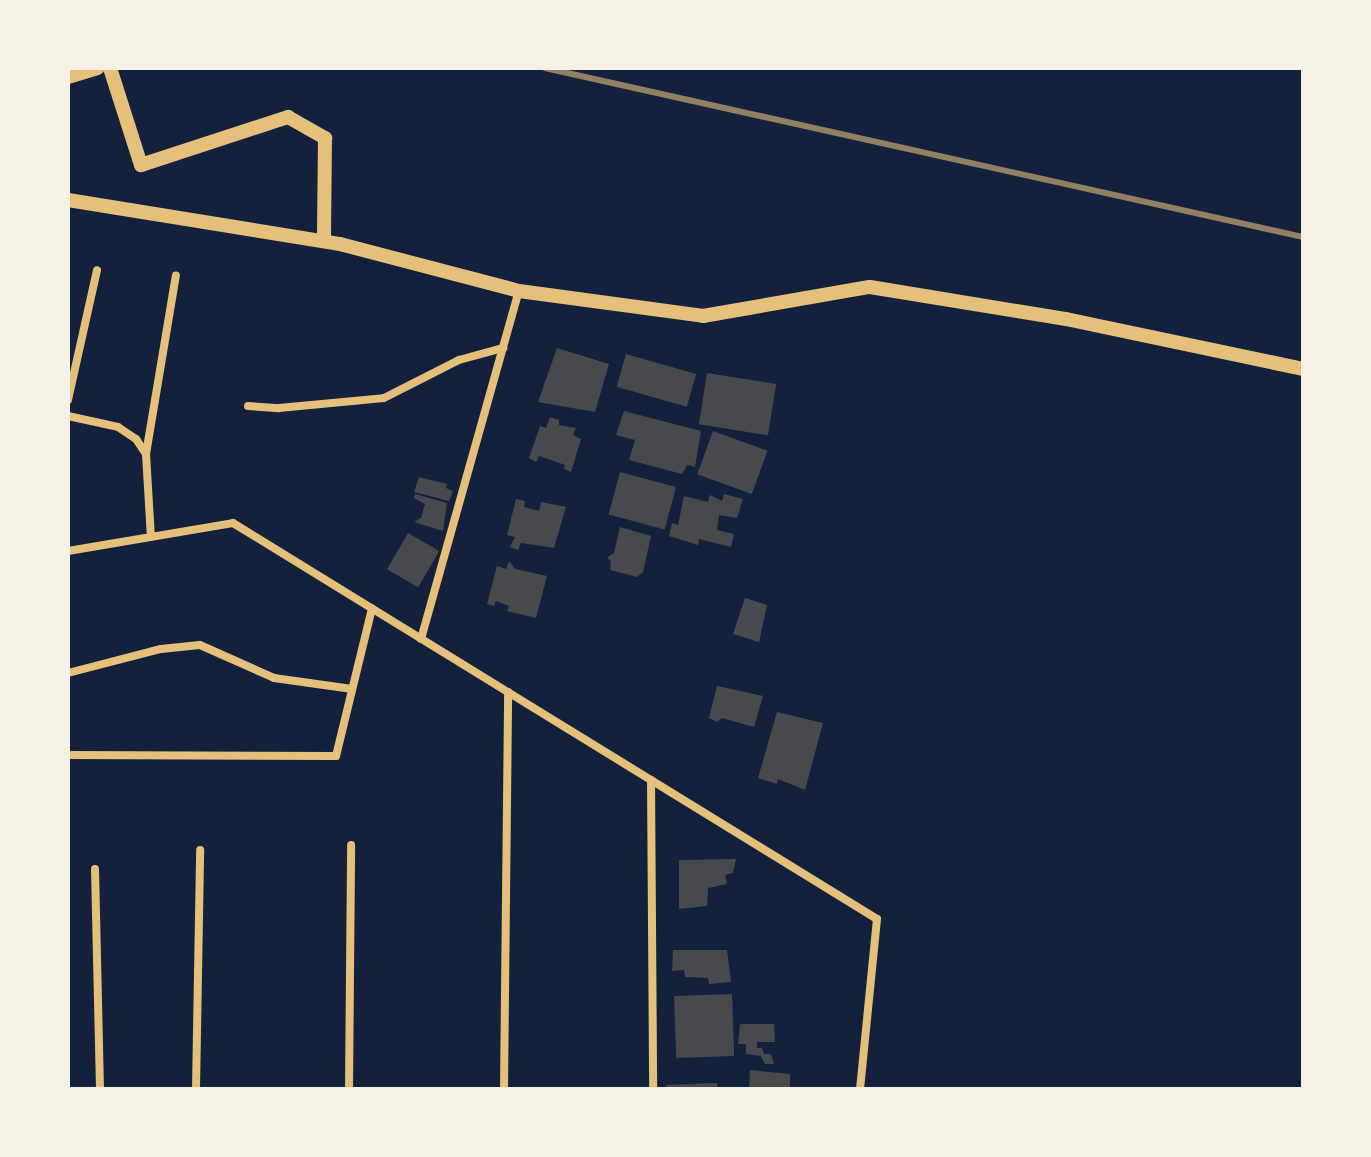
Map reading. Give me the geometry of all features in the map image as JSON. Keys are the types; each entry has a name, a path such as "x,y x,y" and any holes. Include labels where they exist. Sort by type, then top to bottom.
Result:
{"street":[{"path":"68,77 98,68"},
{"path":"110,68 141,165 288,117 325,138 324,241"},
{"path":"68,200 324,241 519,291 703,316 870,287 1066,319 1303,369"},
{"path":"68,400 97,270"},
{"path":"151,537 146,454 176,275"},
{"path":"421,639 519,291"},
{"path":"248,406 279,408 384,398 459,360 503,348"},
{"path":"68,416 118,427 136,439 146,454"},
{"path":"68,551 233,523 877,919 860,1089"},
{"path":"68,755 336,756 372,608"},
{"path":"68,673 161,649 200,645 274,678 352,689"},
{"path":"504,1089 508,692"},
{"path":"651,780 653,1089"},
{"path":"349,1089 351,845"},
{"path":"196,1089 200,850"},
{"path":"95,869 100,1089"}],"building":[{"path":"557,348 609,364 595,412 538,402"},
{"path":"626,354 696,374 687,407 617,387"},
{"path":"707,373 776,384 768,435 699,424"},
{"path":"624,411 701,431 695,467 687,465 682,474 629,460 635,440 616,435"},
{"path":"550,417 559,420 559,425 576,428 573,435 581,439 571,472 564,469 565,465 539,456 536,462 529,458 540,426 546,428"},
{"path":"713,431 768,451 752,494 697,474"},
{"path":"620,472 676,487 665,530 609,515"},
{"path":"419,477 447,484 446,488 453,491 449,501 414,492"},
{"path":"415,494 447,503 443,531 414,522 421,518 425,504 414,498"},
{"path":"724,494 743,499 737,518 719,515 717,530 734,534 731,547 699,539 698,545 669,536 672,523 678,525 684,496 708,502 710,495 722,501"},
{"path":"516,499 525,501 524,507 539,511 541,502 566,507 554,548 521,543 518,550 510,547 515,537 507,535"},
{"path":"620,527 651,536 643,572 637,577 610,570 611,561 607,558 614,553"},
{"path":"408,533 439,551 418,587 387,569"},
{"path":"509,561 515,569 547,576 536,618 507,611 509,606 496,601 494,606 487,604 497,566 506,569"},
{"path":"745,598 767,605 759,642 733,634"},
{"path":"717,686 763,696 754,727 722,718 717,722 709,718"},
{"path":"777,712 823,723 805,790 778,779 777,784 758,778"},
{"path":"736,859 733,873 725,875 727,884 708,888 707,906 679,909 679,860"},
{"path":"673,950 727,950 731,982 709,984 708,978 685,977 684,970 672,971"},
{"path":"732,994 734,1056 676,1058 674,996"},
{"path":"740,1024 774,1024 775,1042 757,1042 757,1048 762,1048 764,1054 771,1054 774,1064 765,1064 761,1056 746,1054 746,1044 738,1044"},
{"path":"750,1070 790,1074 790,1089 749,1089"},
{"path":"717,1083 718,1089 668,1089 666,1085"}],"railway":[{"path":"545,68 1303,237"}]}
